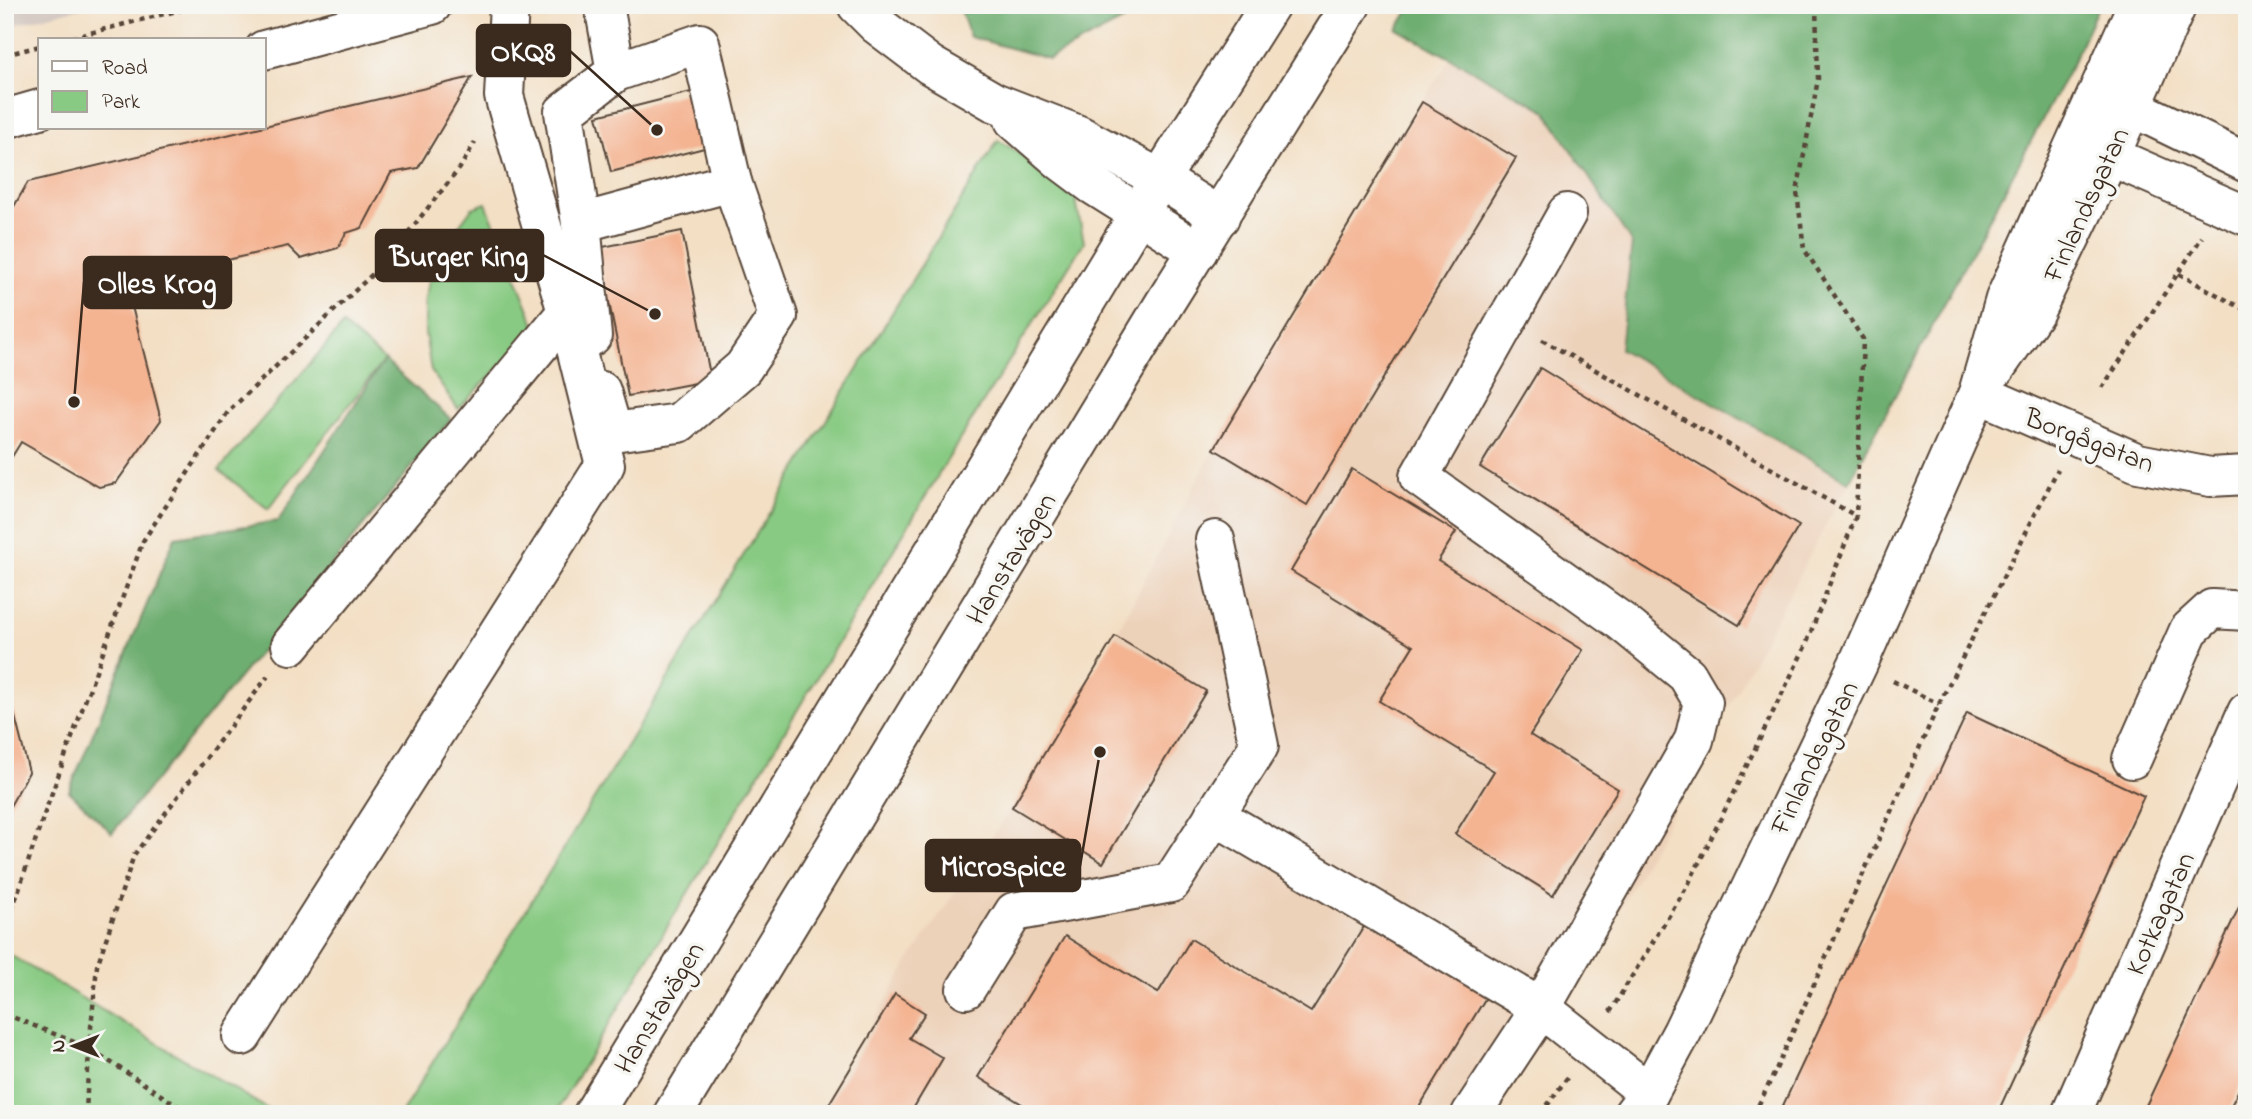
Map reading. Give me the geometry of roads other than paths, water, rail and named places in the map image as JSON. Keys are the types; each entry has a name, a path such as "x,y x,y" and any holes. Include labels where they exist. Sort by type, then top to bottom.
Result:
{"street":[{"path":"266,49 432,5"},
{"path":"242,1036 605,465 567,312 503,96 509,5"},
{"path":"604,5 616,72"},
{"path":"857,5 876,24 930,65 994,102 1079,135 1160,179 1220,217"},
{"name":"Hanstavägen","path":"593,1114 1160,179 1270,5"},
{"name":"Hanstavägen","path":"673,1114 1350,5"},
{"name":"Finlandsgatan","path":"1641,1103 1682,1032 1858,664 1978,393 2034,313 2093,148 2097,90 2137,5"},
{"name":"Finlandsgatan","path":"2093,148 2131,106 2177,5"},
{"path":"700,43 732,182 778,316 743,368 679,423 613,432 596,373 581,223 564,113 616,72 700,43"},
{"path":"2097,90 2247,163"},
{"path":"994,102 1061,161 1093,185 1198,251"},
{"path":"5,118 38,110"},
{"path":"2093,148 2247,216"},
{"path":"581,223 732,182"},
{"path":"1471,1114 1541,1008 1694,740 1703,702 1687,675 1622,622 1419,477 1567,213"},
{"path":"291,645 567,312"},
{"name":"Borgågatan","path":"1978,393 2138,463 2210,477 2247,475"},
{"path":"966,989 1014,912 1171,883 1259,746 1215,540"},
{"path":"2132,760 2189,630 2213,609 2247,611"},
{"name":"Kotkagatan","path":"2071,1114 2247,712"},
{"path":"1214,814 1541,1008 1588,1047 1641,1103"}],"place":[{"name":"OKQ8","path":"657,130"},
{"name":"Burger King","path":"655,314"},
{"name":"Olles Krog","path":"74,402"},
{"name":"Microspice","path":"1100,752"}]}
